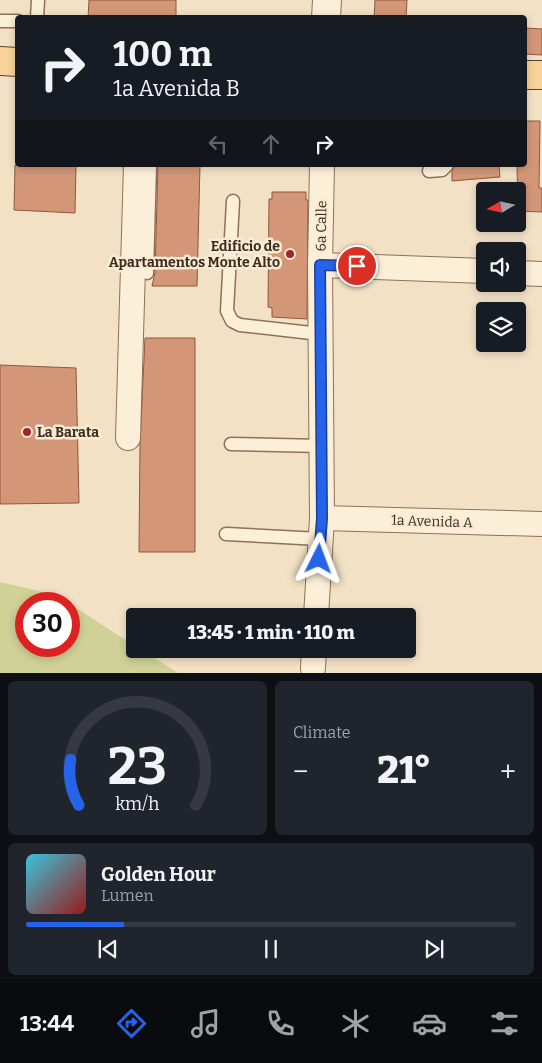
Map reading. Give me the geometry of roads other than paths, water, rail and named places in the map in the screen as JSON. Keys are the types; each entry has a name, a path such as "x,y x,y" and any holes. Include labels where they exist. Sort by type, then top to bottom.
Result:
{"main road":[{"path":"0,61 15,62"},
{"path":"527,75 542,75"}],"street":[{"path":"326,15 327,0"},
{"path":"128,438 136,167"},
{"name":"6a Calle","path":"316,608 321,529 320,265 322,167"},
{"path":"320,265 476,271"},
{"path":"526,273 542,274"},
{"name":"1a Avenida A","path":"321,529 542,524"}],"lane":[{"path":"38,0 38,15"},
{"path":"0,21 15,22"},
{"path":"147,273 150,167"},
{"path":"429,171 442,170 445,167"},
{"path":"233,201 227,311 230,318 240,325 320,334"},
{"path":"230,444 321,446"},
{"path":"226,534 321,529"}],"place":[{"name":"Edificio de Apartamentos Monte Alto","path":"290,254"},
{"name":"La Barata","path":"27,432"}]}
